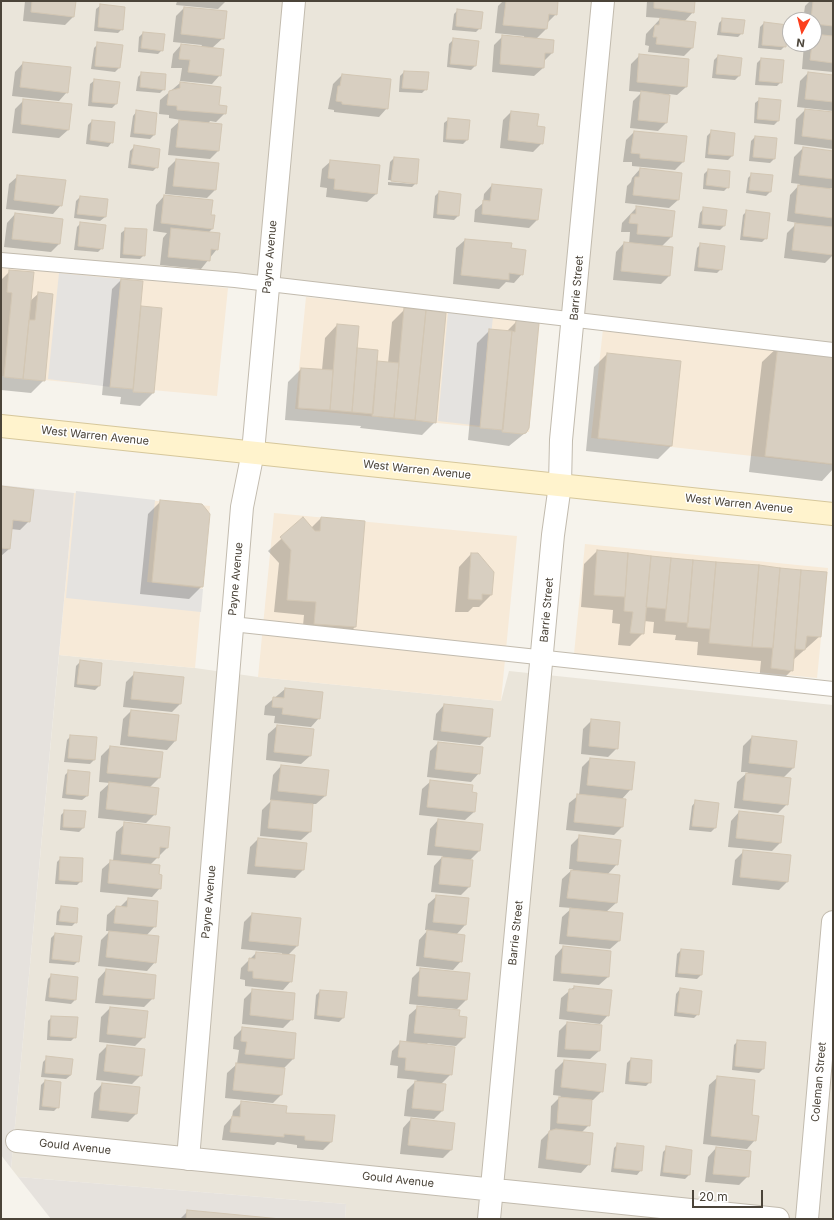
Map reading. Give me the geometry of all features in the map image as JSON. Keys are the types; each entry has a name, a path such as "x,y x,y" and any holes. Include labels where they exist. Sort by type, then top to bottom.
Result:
{"main road":[{"name":"West Warren Avenue","path":"1,426 833,514"}],"street":[{"name":"Payne Avenue","path":"188,1159 242,507 253,452 294,1"},
{"name":"Barrie Street","path":"489,1219 543,658 553,535 560,485 562,440 603,1"},
{"name":"Coleman Street","path":"807,1219 833,922"},
{"name":"Gould Avenue","path":"17,1142 778,1219"}],"lane":[{"path":"1,260 236,280 833,350"},
{"path":"232,624 833,689"}],"shaded area":[{"path":"1,1 833,1 833,345 1,260"},
{"path":"1,266 228,288 217,396 1,376"},
{"path":"59,273 121,279 110,387 48,379"},
{"path":"306,297 540,320 529,432 295,409"},
{"path":"448,312 493,317 481,426 438,421"},
{"path":"603,329 833,354 833,465 591,438"},
{"path":"1,485 74,493 11,1168 1,1155"},
{"path":"76,491 155,500 147,582 203,589 201,612 66,598"},
{"path":"74,493 210,506 195,668 59,655"},
{"path":"274,513 517,536 501,701 258,677"},
{"path":"585,544 828,568 817,678 574,654"},
{"path":"59,655 195,668 258,677 501,701 509,671 833,705 833,1219 345,1219 346,1204 18,1177 11,1168"},
{"path":"18,1177 346,1204 345,1219 51,1219"}],"building":[{"path":"32,1 76,1 74,17 31,12"},
{"path":"506,1 558,1 557,15 549,14 547,29 503,25"},
{"path":"654,1 695,1 694,13 654,8"},
{"path":"813,1 833,1 833,26 822,25 822,12 812,12"},
{"path":"100,4 125,7 123,30 98,27"},
{"path":"184,7 227,11 224,39 181,34"},
{"path":"457,9 483,12 481,29 456,26"},
{"path":"660,18 696,22 693,48 656,44 657,37 653,37 655,25 659,25"},
{"path":"722,18 745,20 743,34 721,32"},
{"path":"764,22 782,24 782,47 762,45"},
{"path":"143,32 165,34 163,51 141,48"},
{"path":"502,35 554,40 553,53 545,53 544,68 500,64"},
{"path":"822,35 833,36 833,63 810,60 811,52 822,52"},
{"path":"453,38 479,41 476,66 450,64"},
{"path":"97,42 123,45 120,68 95,66"},
{"path":"181,44 224,49 221,76 188,72 190,60 179,59"},
{"path":"639,54 689,59 687,87 637,82"},
{"path":"718,55 742,58 740,76 716,74"},
{"path":"761,58 784,60 782,83 759,81"},
{"path":"23,62 71,67 68,93 20,87"},
{"path":"404,71 429,72 427,90 402,88"},
{"path":"141,72 166,74 165,90 140,87"},
{"path":"808,72 833,75 833,102 805,99"},
{"path":"342,74 391,79 388,109 342,104 342,102 336,101 338,86 340,86"},
{"path":"94,79 120,82 117,104 92,102"},
{"path":"180,82 221,87 219,105 227,106 226,114 177,110 177,106 167,105 169,91 180,88"},
{"path":"641,91 670,95 667,123 638,120"},
{"path":"759,98 781,100 779,121 757,119"},
{"path":"23,99 72,104 69,130 21,124"},
{"path":"805,109 833,112 833,140 802,136"},
{"path":"136,110 157,113 155,135 134,133"},
{"path":"511,111 539,114 537,126 545,127 543,144 508,140"},
{"path":"448,118 470,120 468,140 446,139"},
{"path":"92,120 115,122 113,143 90,140"},
{"path":"179,120 222,124 219,151 176,147"},
{"path":"711,130 735,133 733,156 708,154"},
{"path":"634,131 687,136 684,162 640,158 640,154 631,153"},
{"path":"755,136 777,138 775,159 753,157"},
{"path":"134,145 160,149 158,168 131,164"},
{"path":"803,147 833,151 833,179 799,175"},
{"path":"394,157 419,159 417,184 391,181"},
{"path":"176,159 219,163 216,190 173,186"},
{"path":"330,160 380,165 377,194 334,189 335,179 328,178"},
{"path":"640,168 682,173 679,200 633,195 635,177 639,177"},
{"path":"708,169 730,171 729,188 706,185"},
{"path":"751,173 773,175 771,192 749,190"},
{"path":"17,175 66,180 62,206 14,200"},
{"path":"492,184 542,189 538,220 482,214 483,200 490,201"},
{"path":"798,185 833,189 833,218 795,213"},
{"path":"439,191 461,194 459,216 437,214"},
{"path":"164,195 213,200 211,215 215,215 213,229 161,223"},
{"path":"80,196 108,199 106,217 77,214"},
{"path":"636,206 675,211 672,237 637,234 638,224 629,223 631,214 636,214"},
{"path":"703,207 727,210 725,226 702,224"},
{"path":"746,210 770,213 767,239 743,236"},
{"path":"15,213 63,219 60,244 12,239"},
{"path":"80,222 106,225 103,249 78,246"},
{"path":"795,223 833,227 833,255 792,250"},
{"path":"125,228 147,229 145,256 123,254"},
{"path":"171,228 220,233 218,250 211,249 210,261 168,257"},
{"path":"465,239 512,243 511,248 526,250 523,275 509,273 509,280 461,275"},
{"path":"624,242 673,247 670,276 621,271"},
{"path":"700,243 725,246 722,270 698,267"},
{"path":"9,270 34,272 23,379 4,377 12,293 7,292"},
{"path":"121,279 143,281 133,389 110,387"},
{"path":"38,292 53,294 45,381 23,379 29,320 35,320"},
{"path":"141,306 162,308 154,393 133,392"},
{"path":"404,308 426,310 415,420 394,418"},
{"path":"426,310 446,313 436,423 415,420"},
{"path":"516,320 539,323 529,428 526,433 522,434 502,432 512,331 515,332"},
{"path":"337,324 359,326 352,412 330,410"},
{"path":"489,329 512,331 503,430 480,428"},
{"path":"778,345 833,351 833,464 765,456"},
{"path":"357,348 378,350 373,414 352,412"},
{"path":"607,353 681,361 672,446 598,438"},
{"path":"377,361 399,363 394,418 372,416"},
{"path":"301,368 333,370 330,410 298,408"},
{"path":"1,486 34,490 30,522 13,520 10,549 1,548"},
{"path":"160,500 202,504 210,514 203,587 152,582"},
{"path":"303,517 315,531 320,531 321,517 365,521 356,627 314,624 316,602 287,600 291,550 280,537"},
{"path":"597,550 628,553 625,597 594,595"},
{"path":"471,553 478,553 494,572 492,595 482,594 482,600 468,599"},
{"path":"628,553 651,556 644,634 630,633 633,612 624,611"},
{"path":"651,556 671,558 666,609 646,607"},
{"path":"671,558 693,560 688,623 665,621"},
{"path":"693,560 716,562 710,629 687,627"},
{"path":"716,562 759,565 752,647 709,643"},
{"path":"759,565 780,568 773,648 752,647"},
{"path":"780,568 801,570 793,671 771,668"},
{"path":"801,570 827,572 821,637 807,636 805,650 795,649"},
{"path":"80,660 102,663 100,686 77,684"},
{"path":"134,672 184,677 181,704 131,699"},
{"path":"285,688 323,692 320,719 282,714 283,708 272,707 273,697 284,698"},
{"path":"444,704 493,709 490,737 441,731"},
{"path":"131,710 179,715 176,741 128,736"},
{"path":"591,719 620,722 618,749 589,746"},
{"path":"277,725 314,729 311,756 274,752"},
{"path":"70,735 97,737 95,760 68,758"},
{"path":"752,736 797,741 794,768 749,763"},
{"path":"438,742 483,747 480,774 435,769"},
{"path":"110,746 163,752 160,778 107,773"},
{"path":"590,758 635,762 632,790 587,785"},
{"path":"281,765 329,770 326,796 278,791"},
{"path":"68,770 90,772 88,796 66,794"},
{"path":"746,773 791,778 788,805 743,800"},
{"path":"430,780 473,785 472,792 477,793 475,812 427,807"},
{"path":"109,782 159,788 156,815 106,809"},
{"path":"577,794 626,799 623,827 574,822"},
{"path":"271,800 313,804 311,832 268,828"},
{"path":"695,800 719,803 716,828 692,826"},
{"path":"64,810 86,811 84,828 63,827"},
{"path":"739,811 784,816 781,843 736,838"},
{"path":"438,819 483,824 480,851 435,846"},
{"path":"124,822 170,827 168,848 160,847 159,858 121,854"},
{"path":"579,835 621,840 618,865 577,861"},
{"path":"258,838 307,843 304,870 255,866"},
{"path":"743,850 791,855 788,882 740,877"},
{"path":"60,857 83,858 82,882 59,880"},
{"path":"442,857 473,860 470,887 439,884"},
{"path":"110,860 160,865 159,874 162,875 161,889 108,883"},
{"path":"571,870 620,875 617,903 567,898"},
{"path":"436,895 469,898 466,925 433,922"},
{"path":"128,898 158,901 156,927 114,923 116,906 127,907"},
{"path":"61,906 78,908 77,923 59,921"},
{"path":"570,908 623,913 620,941 567,936"},
{"path":"252,913 301,918 298,946 249,941"},
{"path":"427,930 465,935 462,962 424,957"},
{"path":"109,931 159,936 156,963 106,957"},
{"path":"55,933 82,936 79,962 52,959"},
{"path":"563,946 611,951 609,977 561,973"},
{"path":"681,949 704,951 702,975 678,973"},
{"path":"256,952 295,955 292,982 253,978 253,971 248,971 249,958 255,959"},
{"path":"420,968 470,973 467,1000 418,996"},
{"path":"106,969 156,975 154,999 103,995"},
{"path":"51,974 78,977 76,1000 49,997"},
{"path":"574,986 612,990 609,1016 567,1011 569,989 574,989"},
{"path":"680,988 702,991 699,1015 677,1012"},
{"path":"252,989 295,993 293,1020 250,1015"},
{"path":"320,990 347,992 344,1018 317,1015"},
{"path":"417,1006 460,1010 459,1016 467,1017 465,1038 414,1033"},
{"path":"110,1007 148,1011 145,1038 107,1034"},
{"path":"51,1016 78,1017 76,1038 50,1036"},
{"path":"567,1022 602,1025 600,1051 565,1049"},
{"path":"242,1027 296,1033 294,1059 245,1054 247,1042 241,1041"},
{"path":"737,1040 766,1042 764,1069 735,1066"},
{"path":"400,1041 455,1047 452,1075 405,1070 406,1058 398,1057"},
{"path":"107,1045 145,1049 142,1076 104,1071"},
{"path":"46,1056 73,1059 71,1075 45,1073"},
{"path":"631,1058 652,1060 651,1083 629,1081"},
{"path":"564,1060 606,1064 603,1092 561,1087"},
{"path":"236,1063 285,1068 282,1095 233,1090"},
{"path":"717,1076 755,1080 752,1115 759,1116 756,1141 711,1136"},
{"path":"45,1080 61,1082 59,1108 42,1106"},
{"path":"415,1081 446,1084 443,1111 412,1108"},
{"path":"102,1083 140,1087 137,1114 99,1110"},
{"path":"559,1097 592,1100 590,1126 557,1123"},
{"path":"241,1101 287,1106 286,1113 335,1115 332,1142 305,1140 305,1136 284,1134 284,1137 230,1132 232,1116 240,1117"},
{"path":"411,1118 455,1123 452,1150 408,1145"},
{"path":"556,1129 593,1133 590,1165 546,1159 549,1131"},
{"path":"617,1143 644,1146 642,1171 614,1168"},
{"path":"666,1146 692,1150 690,1175 663,1172"},
{"path":"716,1147 751,1151 749,1177 713,1174"},
{"path":"187,1210 281,1219 186,1219"}]}
